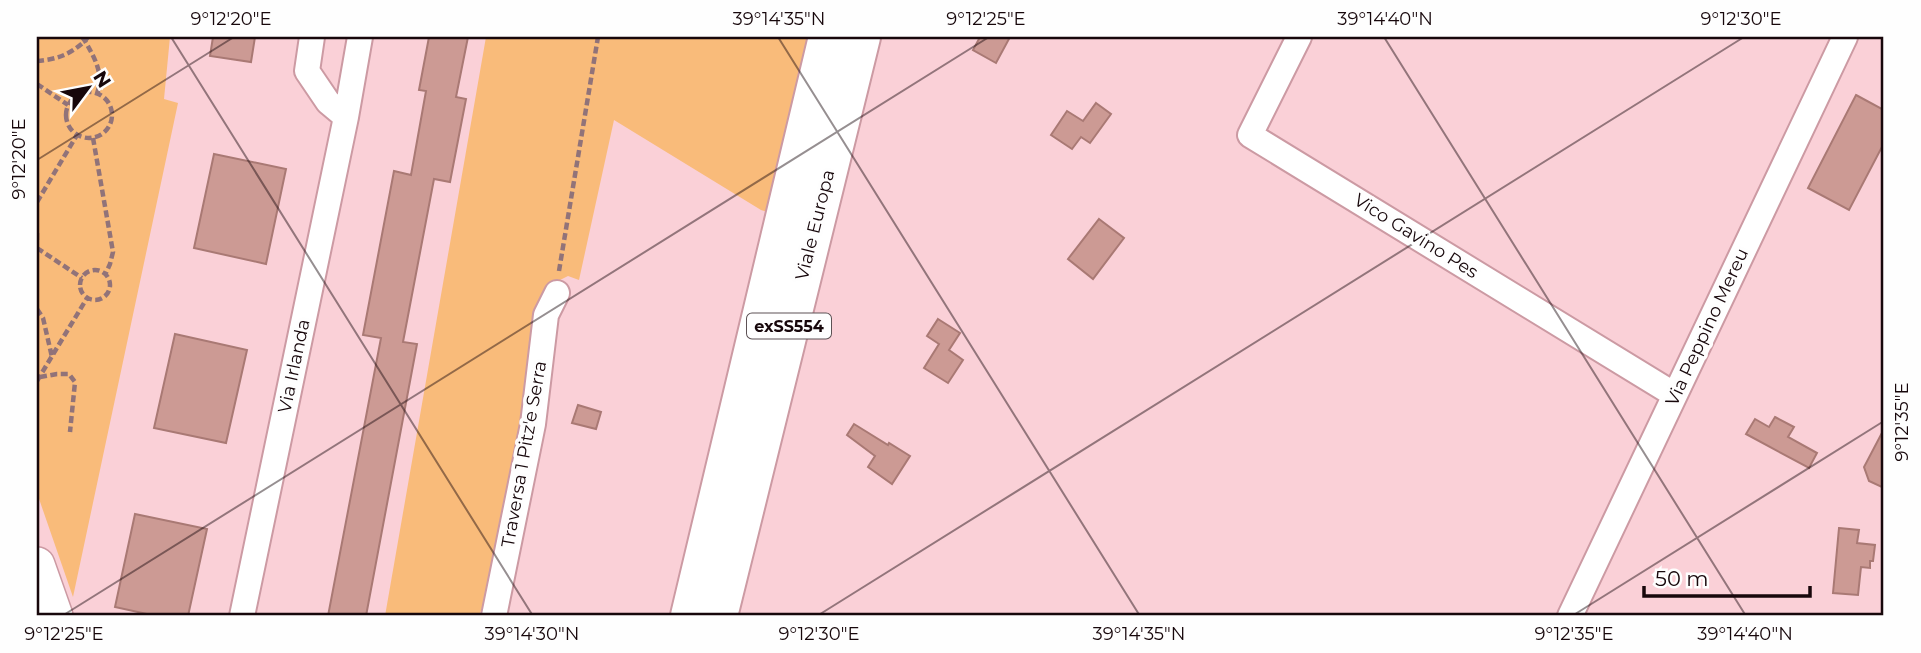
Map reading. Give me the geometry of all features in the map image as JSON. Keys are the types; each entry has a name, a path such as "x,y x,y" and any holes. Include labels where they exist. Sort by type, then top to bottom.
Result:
{"main road":[{"name":"Viale Europa","path":"690,616 828,37"},
{"name":"Viale Europa","path":"718,616 861,37"}],"street":[{"path":"312,37 307,71 328,102 346,117"},
{"name":"Via Irlanda","path":"242,616 346,117 360,37"},
{"name":"Vico Gavino Pes","path":"1299,37 1250,135 1675,396"},
{"name":"Via Peppino Mereu","path":"1570,616 1845,37"},
{"name":"Traversa 1 Pitz'e Serra","path":"494,616 533,424 546,315 557,293"},
{"path":"37,565 55,616"}],"path":[{"path":"557,293 559,265 598,37"},
{"path":"37,61 52,60 72,52 85,38 98,64 100,85 97,94"},
{"path":"37,84 68,105"},
{"path":"86,92 97,94 106,99 110,106 111,121 103,134 93,138 77,135 69,127 68,105 86,92"},
{"path":"37,202 77,135"},
{"path":"93,138 113,252 105,275"},
{"path":"37,233 37,246 82,278"},
{"path":"94,271 105,275 109,281 106,295 97,300 87,298 81,291 82,278 94,271"},
{"path":"38,379 87,298"},
{"path":"37,309 43,318 52,358"},
{"path":"38,379 69,374 75,382 70,432"}],"shaded area":[{"path":"37,37 170,37 164,99 178,103 73,597 37,493"},
{"path":"486,37 823,37 779,216 761,210 614,120 579,280 568,276 548,286 538,302 530,371 504,521 488,591 479,616 385,616"}],"building":[{"path":"213,37 255,37 251,62 210,56"},
{"path":"429,37 468,37 456,97 466,99 450,182 434,179 403,342 417,344 366,616 328,616 381,338 363,335 394,171 411,175 426,91 419,90"},
{"path":"980,37 1010,37 996,63 973,50"},
{"path":"1856,95 1884,110 1884,143 1849,210 1808,188"},
{"path":"1096,103 1111,114 1090,143 1081,137 1072,149 1051,135 1067,111 1083,121"},
{"path":"214,154 286,169 266,264 194,248"},
{"path":"1099,219 1124,238 1093,279 1068,259"},
{"path":"938,319 960,333 949,350 963,360 948,383 924,368 939,344 927,336"},
{"path":"175,334 247,350 226,443 154,428"},
{"path":"578,405 601,412 596,429 572,423"},
{"path":"1775,417 1794,427 1788,437 1817,453 1809,468 1746,434 1755,419 1769,427"},
{"path":"854,424 910,456 892,484 868,467 875,456 847,435"},
{"path":"1884,429 1884,488 1869,481 1864,467"},
{"path":"135,514 207,529 188,616 156,616 115,607"},
{"path":"1839,528 1859,530 1857,543 1875,545 1870,568 1861,567 1858,595 1833,593"}]}
